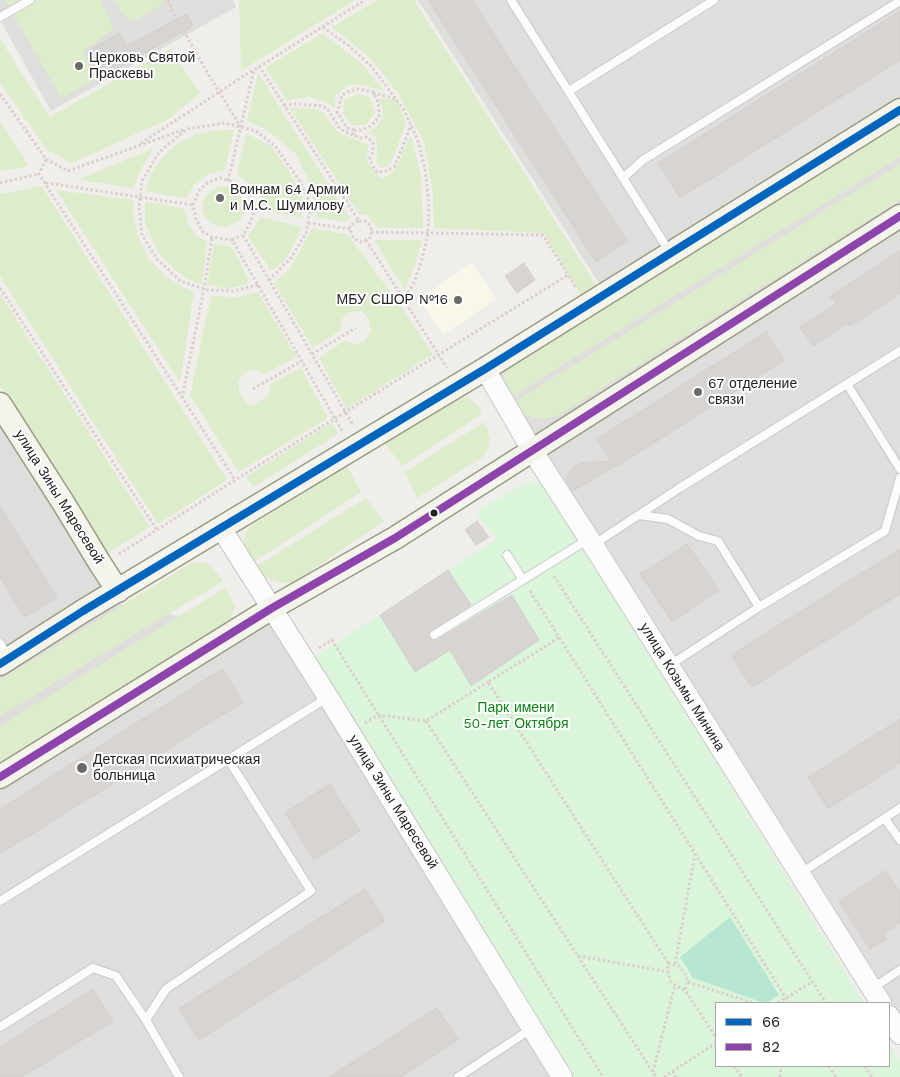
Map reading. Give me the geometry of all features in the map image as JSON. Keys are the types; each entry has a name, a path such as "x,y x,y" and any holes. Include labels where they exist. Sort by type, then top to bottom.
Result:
{"main road":[{"path":"3,655 118,591 485,369 900,110"},
{"path":"0,777 272,608 395,538 900,216"},
{"name":"улица Зины Маресевой","path":"0,404 118,591"}],"street":[{"name":"улица Козьмы Минина","path":"485,369 532,450 876,996"},
{"name":"улица Зины Маресевой","path":"222,528 562,1077"},
{"path":"890,1018 900,1034"}],"lane":[{"path":"0,17 30,0"},
{"path":"510,0 670,253"},
{"path":"568,92 714,0"},
{"path":"623,178 643,160 900,1"},
{"path":"434,636 547,565 639,515 900,351"},
{"path":"847,384 900,468"},
{"path":"669,666 884,531 900,478"},
{"path":"639,515 668,519 699,536 718,541 760,608"},
{"path":"506,555 523,580"},
{"path":"0,901 328,697"},
{"path":"146,1020 166,989 311,891 228,759"},
{"path":"799,874 900,808"},
{"path":"885,819 900,840"},
{"path":"0,1027 93,968 116,976 146,1020 180,1077"},
{"path":"876,996 900,970"},
{"path":"458,1077 532,1028"}],"path":[{"path":"168,0 240,127"},
{"path":"137,146 259,66 365,0"},
{"path":"323,27 349,46 371,66 397,99 417,138 425,168 429,204 428,234 414,283 404,300"},
{"path":"259,66 359,221"},
{"path":"228,180 254,70"},
{"path":"332,115 337,112 342,95 358,89 397,99"},
{"path":"337,112 347,128 361,130 369,127 379,116 379,108 373,92"},
{"path":"0,94 46,159 68,171 186,129 225,123 256,130 275,146 300,180 311,204 306,233 291,258 269,280"},
{"path":"284,105 298,104 327,108 340,129 360,138 367,137 373,143 374,152 370,158 372,165 378,172 387,171 395,166 411,125"},
{"path":"186,129 158,152 142,180 139,208 142,235 157,259 180,281 204,289 234,291 258,285"},
{"path":"353,135 354,130"},
{"path":"39,174 46,159"},
{"path":"39,174 235,480"},
{"path":"0,183 39,174"},
{"path":"220,178 235,182 247,190 254,210 243,235 232,240 212,238 202,231 196,219 193,205 199,191 207,183 220,178"},
{"path":"45,183 193,205"},
{"path":"359,221 366,221 371,227 371,237 362,242 354,239 350,229 350,224 359,221"},
{"path":"308,222 350,229"},
{"path":"371,232 542,236 587,305"},
{"path":"243,235 364,442"},
{"path":"182,398 204,289 212,238"},
{"path":"232,240 335,419"},
{"path":"366,240 439,354"},
{"path":"101,566 235,480 568,275"},
{"path":"0,288 157,530"},
{"path":"312,354 356,328"},
{"path":"253,389 302,361"},
{"path":"547,565 825,1002"},
{"path":"523,580 788,1002"},
{"path":"365,723 378,715 426,721 559,638"},
{"path":"319,648 332,640 603,1077"},
{"path":"488,682 668,963 671,982 686,990 715,1035"},
{"path":"426,721 656,1077"},
{"path":"675,964 696,854"},
{"path":"578,956 668,972"},
{"path":"668,963 675,964 682,970 688,982 686,990"},
{"path":"688,982 749,1002"},
{"path":"780,1002 812,982"},
{"path":"652,1072 675,985"},
{"path":"664,1077 715,1044"},
{"path":"672,1071 676,1077"}],"shaded area":[{"name":"Церковь Святой Праскевы","path":"0,0 233,0 236,7 51,111 0,20"},
{"path":"418,0 900,0 900,104 602,288"},
{"path":"900,117 900,1024 890,1008 890,1002 886,1002 493,372"},
{"name":"МБУ СШОР №16","path":"472,263 496,299 443,335 419,299"},
{"path":"0,411 105,583 123,606 179,616 267,618 553,1077 0,1077"}],"green space":[{"path":"5,0 100,0 114,28 83,52 98,77 62,99"},
{"path":"115,0 162,0 163,4 137,20 128,19 122,13"},
{"path":"239,0 355,0 241,71"},
{"path":"377,0 414,0 600,291 584,301 544,233 434,228 433,193 424,142 398,93 372,60 332,27"},
{"path":"323,33 363,65 384,91 363,85 349,85 336,95 334,108 327,103 310,97 287,100 265,68"},
{"path":"0,39 50,117 170,49 200,93 169,119 72,163 46,149 0,82"},
{"path":"258,73 350,219 345,222 316,217 313,191 297,155 266,129 247,121"},
{"path":"357,94 370,97 375,113 365,125 352,125 343,114 344,100"},
{"path":"377,99 397,99 406,124 390,165 381,168 376,162 376,137 367,133 377,126 383,117 383,107"},
{"path":"290,108 317,109 324,113 336,131 368,144 367,162 381,179 394,172 411,135 421,176 423,228 377,228 368,215 359,214"},
{"path":"0,121 29,166 0,171"},
{"path":"900,121 900,157 511,397 503,378 507,368"},
{"path":"219,130 234,130 225,170 208,174 195,184 186,198 145,191 151,173 176,144 197,134"},
{"path":"246,133 271,146 289,171 302,195 301,218 263,209 261,196 237,174"},
{"path":"154,148 133,188 77,180"},
{"path":"900,164 900,200 559,415 545,419 532,418 521,412 514,402"},
{"path":"42,186 227,480 158,524 0,276 0,194"},
{"path":"220,187 236,190 244,201 245,209 242,217 237,222 226,227 214,225 202,212 203,200 206,195"},
{"path":"56,190 134,200 133,215 139,238 148,258 167,277 194,292 180,383"},
{"path":"146,202 184,208 189,226 197,236 207,242 202,285 190,280 174,269 158,252 145,223"},
{"path":"261,217 301,227 290,252 282,263 271,271 248,236"},
{"path":"312,228 347,234 399,303 433,354 347,409 319,358 345,340 354,345 364,342 371,331 369,320 361,311 350,312 342,319 340,331 313,348 274,283 291,267"},
{"path":"374,240 422,240 405,290"},
{"path":"214,244 232,247 250,283 228,289 207,285"},
{"path":"258,292 296,357 265,374 257,370 248,371 238,379 239,391 246,404 254,406 269,394 271,384 301,368 328,418 239,472 190,396 211,296 237,297"},
{"path":"0,294 150,527 105,555 0,386"},
{"path":"456,397 470,398 478,406 482,414 402,466 383,441"},
{"path":"332,422 338,434 253,487 246,477"},
{"path":"484,422 490,439 488,449 483,457 417,498 405,472"},
{"path":"347,466 361,492 255,561 245,550 244,539 248,529"},
{"name":"Парк имени 50-лет Октября","path":"536,482 544,483 863,1002 715,1002 715,1067 890,1067 890,1045 900,1061 900,1077 567,1077 310,660 496,539 476,513 519,486"},
{"path":"366,498 384,521 293,583 278,582 263,577 257,566"},
{"path":"193,562 206,563 214,569 223,581 0,716 0,680"},
{"path":"225,588 235,607 228,625 0,765 0,726"},
{"path":"730,917 779,995 768,1002 761,1002 693,978 680,957"}],"building":[{"path":"428,0 472,0 627,241 596,262"},
{"path":"900,11 900,60 680,198 658,163"},
{"path":"187,14 193,26 104,76 90,50 119,33 126,46"},
{"path":"900,251 900,294 850,326 848,323 813,346 800,327 836,304 830,296"},
{"path":"524,263 535,280 517,293 505,276"},
{"path":"766,332 784,360 616,467 573,491 566,482 573,467 582,463 611,461 597,439"},
{"path":"0,507 57,597 25,617 0,578"},
{"path":"477,521 489,537 476,545 465,530"},
{"path":"687,544 719,590 672,622 640,574"},
{"path":"900,549 900,594 752,687 731,655"},
{"path":"448,570 471,605 431,631 428,635 431,640 437,640 512,595 539,640 471,686 450,650 415,672 380,615"},
{"path":"222,669 243,702 0,854 0,809"},
{"path":"900,719 900,763 828,809 808,777"},
{"path":"330,784 360,831 314,860 285,813"},
{"path":"886,871 900,892 900,923 883,934 887,939 870,949 839,901"},
{"path":"365,889 385,921 199,1040 179,1009"},
{"path":"93,989 113,1021 22,1077 0,1077 0,1047"},
{"path":"437,1008 458,1040 401,1077 329,1077"}],"transit line":[{"name":"66","path":"0,664 83,611 485,369 900,110"},
{"name":"82","path":"0,777 272,608 395,538 900,216"}],"place":[{"name":"Церковь Святой Праскевы","path":"79,66"},
{"name":"Воинам 64 Армии и М.С. Шумилову","path":"220,198"},
{"name":"МБУ СШОР №16","path":"458,300"},
{"name":"67 отделение связи","path":"698,392"},
{"name":"Детская психиатрическая больница","path":"82,768"}]}
